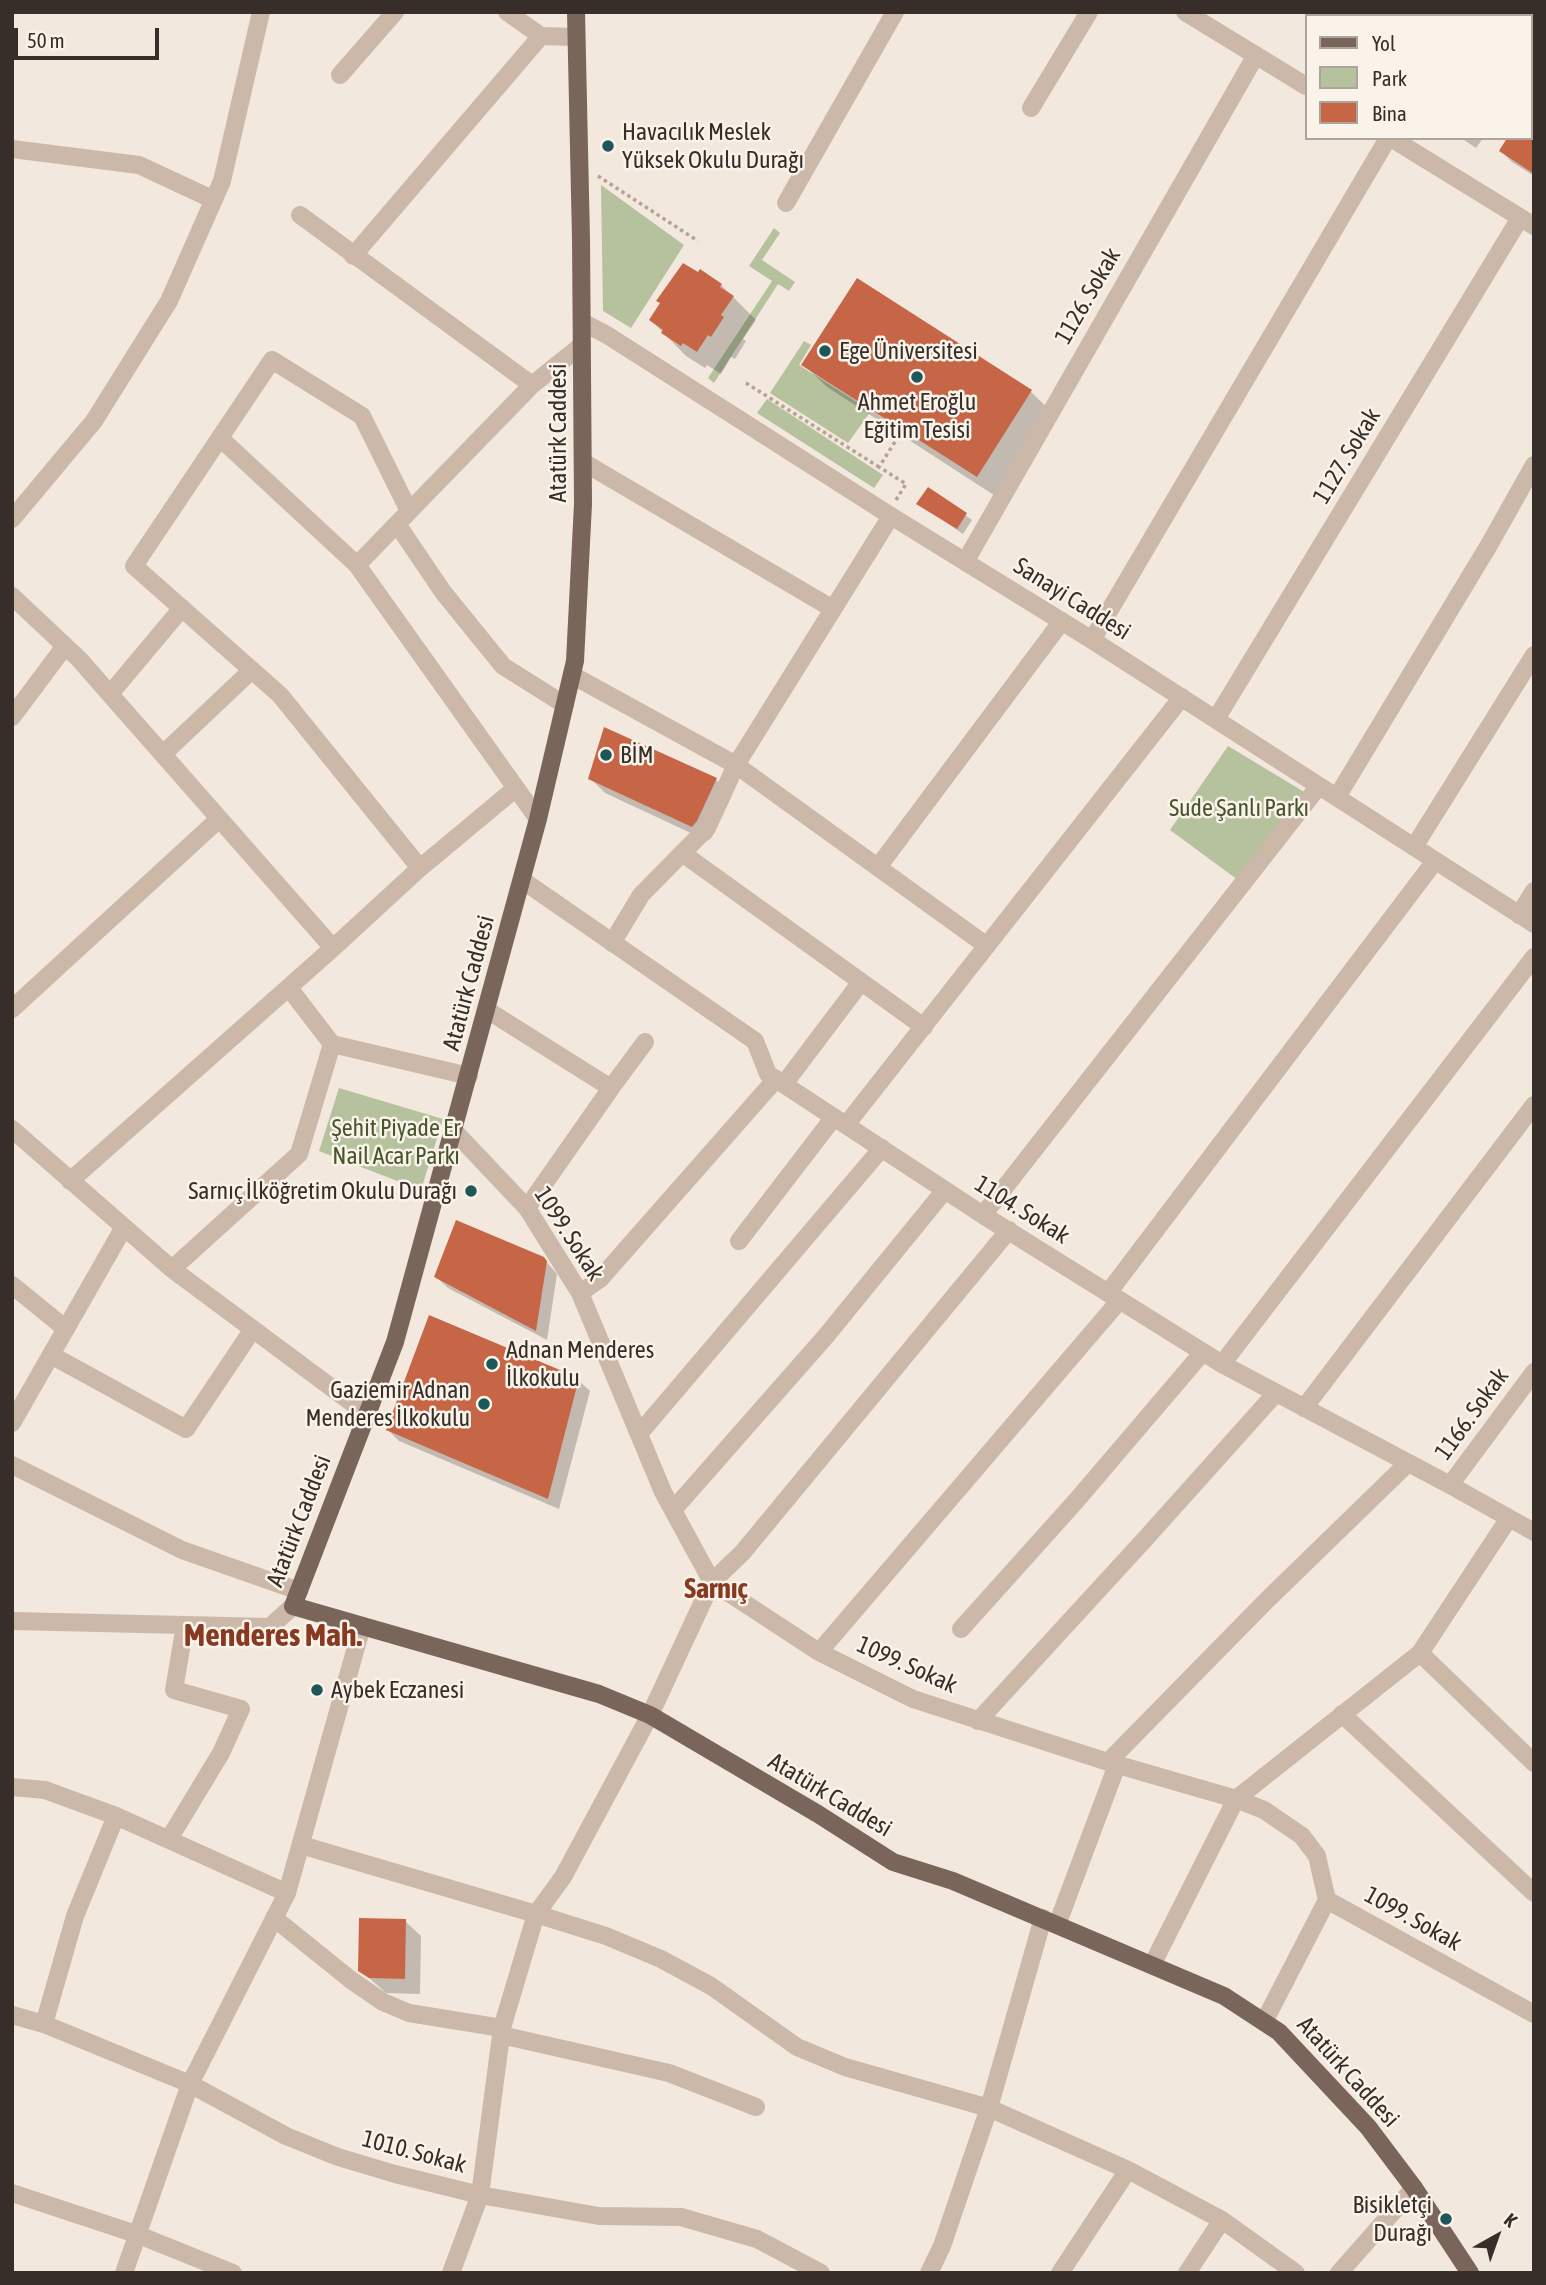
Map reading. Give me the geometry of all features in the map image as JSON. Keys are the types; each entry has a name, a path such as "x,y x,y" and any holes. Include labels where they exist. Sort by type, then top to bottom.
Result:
{"main road":[{"name":"Atatürk Caddesi","path":"576,12 583,504 576,648 572,676 522,880 395,1342 296,1598 362,1626 598,1694 650,1715 894,1862 953,1881 1224,1996 1279,2032 1368,2127 1414,2188 1464,2270"}],"street":[{"path":"12,519 94,421 169,301 222,181 261,12"},
{"path":"340,75 395,12"},
{"path":"507,12 541,36 576,37"},
{"path":"786,204 895,12"},
{"path":"1031,108 1089,12"},
{"path":"1185,12 1304,85"},
{"path":"353,256 541,36"},
{"name":"1126. Sokak","path":"965,562 1256,55"},
{"path":"1092,640 1389,140"},
{"path":"1393,140 1527,222"},
{"path":"12,149 139,164 214,200"},
{"path":"300,215 532,385"},
{"name":"1127. Sokak","path":"1216,719 1527,222"},
{"name":"Sanayi Caddesi","path":"582,322 607,335 1182,697 1526,920"},
{"path":"357,565 532,385 582,345"},
{"path":"420,868 281,695 134,566 272,360 362,416 403,518 443,592 503,666 565,705"},
{"path":"220,438 357,565 538,819"},
{"path":"583,462 833,609"},
{"path":"1337,797 1489,545 1534,465"},
{"path":"612,943 641,895 707,828 736,765 889,514"},
{"path":"12,596 65,646 110,694 333,948"},
{"path":"110,694 182,608"},
{"path":"878,867 1062,621"},
{"path":"12,717 65,646"},
{"path":"1414,847 1534,655"},
{"path":"163,754 252,670"},
{"path":"572,676 736,765 987,946"},
{"path":"739,1241 924,1027 1182,697"},
{"path":"983,1215 1319,786"},
{"path":"70,1181 289,988 420,868 516,789"},
{"path":"12,1009 219,819"},
{"path":"682,853 924,1027"},
{"path":"819,1652 1114,1297 1435,861"},
{"name":"1104. Sokak","path":"522,880 755,1041 768,1074 983,1215 1222,1364 1534,1532"},
{"path":"1526,920 1534,891"},
{"path":"1222,1364 1534,957"},
{"path":"580,1293 600,1279 780,1082 861,982"},
{"path":"289,988 332,1044 469,1076"},
{"path":"487,1010 611,1088"},
{"path":"527,1208 645,1042"},
{"path":"172,1269 299,1154 332,1044"},
{"path":"1304,1408 1534,1105"},
{"path":"12,1129 172,1269 367,1414"},
{"name":"1099. Sokak","path":"454,1130 527,1208 580,1293 663,1492 712,1582 819,1652 913,1699 1264,1810 1302,1836 1317,1856 1327,1900 1534,2014"},
{"path":"639,1434 882,1148"},
{"path":"673,1510 826,1336 945,1190"},
{"path":"12,1423 124,1227"},
{"path":"451,2273 481,2195 502,2031 536,1914 563,1877 650,1715 712,1582 743,1552 1009,1230"},
{"path":"12,1285 66,1329"},
{"path":"51,1355 186,1429 253,1329"},
{"path":"961,1629 1076,1501 1202,1352"},
{"name":"1166. Sokak","path":"1450,1485 1534,1372"},
{"path":"978,1721 1276,1393"},
{"path":"929,2273 942,2246 1050,1922 1113,1764 1267,1600 1408,1463"},
{"path":"12,1465 182,1550 296,1598 270,1627 12,1621"},
{"path":"1152,1965 1236,1799 1420,1653 1509,1518"},
{"path":"169,1839 221,1753 240,1709 174,1690 185,1625"},
{"path":"124,2273 190,2084 287,1893 362,1626"},
{"path":"1420,1653 1534,1763"},
{"path":"1342,1714 1534,1893"},
{"path":"12,1787 45,1790 117,1816 287,1893"},
{"path":"44,2024 75,1916 117,1816"},
{"path":"301,1845 606,1936 661,1959 711,1986 797,2047 845,2067 989,2108 1128,2170 1222,2220 1296,2273"},
{"path":"1264,2022 1327,1900"},
{"path":"274,1918 351,1980 383,2002 408,2013 502,2031 668,2073 756,2107"},
{"name":"1010. Sokak","path":"12,2015 44,2024 190,2084 286,2136 338,2157 395,2175 481,2195 599,2216 681,2217 757,2239 821,2273"},
{"path":"1060,2273 1128,2170"},
{"path":"1339,2273 1414,2188"},
{"path":"12,2193 136,2234 233,2273"},
{"path":"1187,2273 1222,2220"}],"path":[{"path":"596,175 698,241"},
{"path":"746,383 905,484 889,514"},
{"path":"879,467 900,434"}],"green space":[{"path":"601,185 684,245 631,328 603,311"},
{"path":"774,228 780,233 762,260 795,282 789,291 778,284 714,383 708,378 772,281 749,266"},
{"path":"804,341 811,345 799,365 871,411 848,443 770,393"},
{"path":"767,399 883,475 874,488 757,413"},
{"name":"Sude Şanlı Parkı","path":"1228,746 1306,793 1238,880 1170,830"},
{"name":"Şehit Piyade Er Nail Acar Parkı","path":"339,1088 443,1119 421,1190 319,1151"}],"building":[{"path":"1534,138 1534,174 1499,151 1506,140"},
{"path":"683,263 698,272 700,269 734,296 711,337 708,335 697,352 683,343 681,346 661,333 663,330 649,320 660,303 656,301"},
{"name":"Ahmet Eroğlu Eğitim Tesisi","path":"857,278 1032,390 977,477 801,365"},
{"path":"928,487 967,513 957,529 916,504"},
{"path":"604,727 717,778 692,827 588,779"},
{"path":"456,1220 544,1257 547,1261 536,1331 434,1277"},
{"name":"Gaziemir Adnan Menderes İlkokulu","path":"429,1315 579,1378 548,1499 386,1430"},
{"path":"359,1918 406,1919 405,1979 369,1978 358,1971"}],"place":[{"name":"Havacılık Meslek Yüksek Okulu Durağı","path":"608,146"},
{"name":"Ege Üniversitesi","path":"825,351"},
{"name":"Ahmet Eroğlu Eğitim Tesisi","path":"917,377"},
{"name":"BİM","path":"606,755"},
{"name":"Sarnıç İlköğretim Okulu Durağı","path":"471,1191"},
{"name":"Adnan Menderes İlkokulu","path":"492,1364"},
{"name":"Gaziemir Adnan Menderes İlkokulu","path":"484,1404"},
{"name":"Aybek Eczanesi","path":"317,1690"},
{"name":"Bisikletçi Durağı","path":"1446,2219"}],"district":[{"name":"Sarnıç","path":"716,1589"},
{"name":"Menderes Mah.","path":"273,1636"}]}
